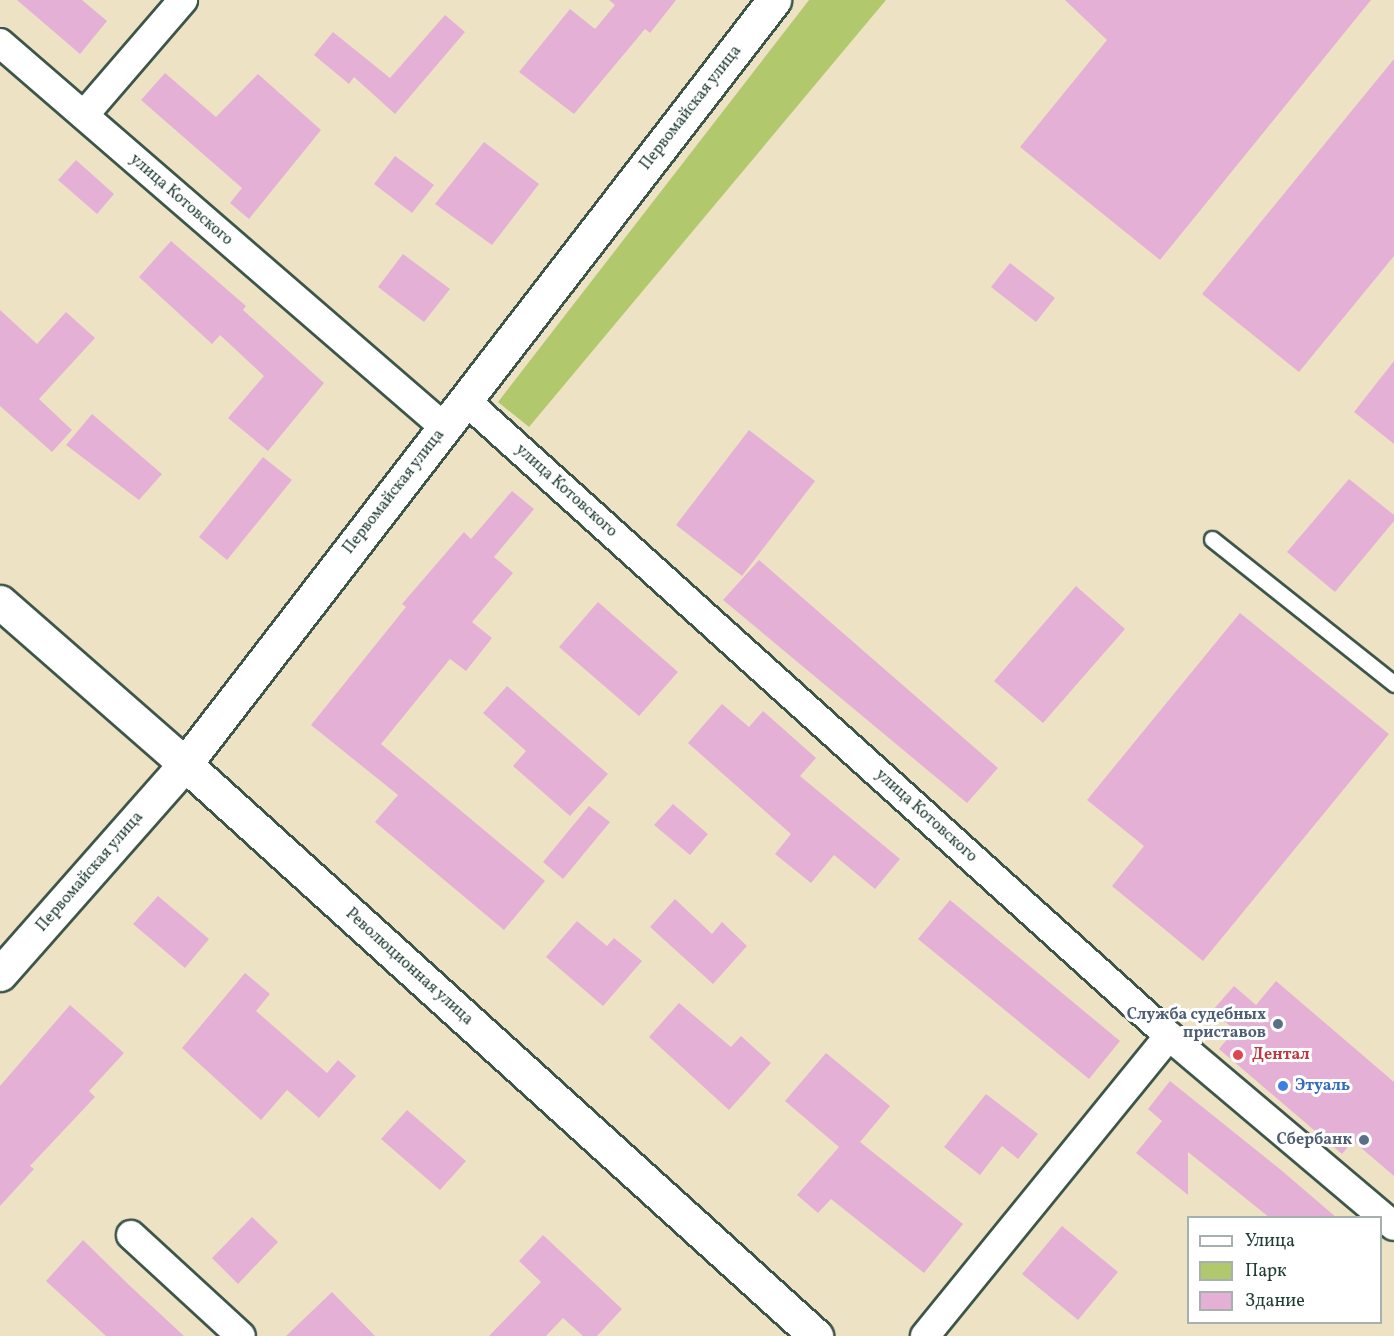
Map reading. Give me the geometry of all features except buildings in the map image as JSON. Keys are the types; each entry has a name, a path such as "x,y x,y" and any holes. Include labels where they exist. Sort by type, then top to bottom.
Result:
{"street":[{"path":"84,115 183,0"},
{"name":"Первомайская улица","path":"0,974 185,764 774,0"},
{"name":"улица Котовского","path":"0,43 444,428"},
{"name":"улица Котовского","path":"465,400 1169,1036 1394,1226"},
{"name":"Революционная улица","path":"0,602 185,764 816,1336"},
{"path":"925,1336 1169,1036"},
{"path":"131,1235 241,1336"}],"lane":[{"path":"1212,539 1394,684"}],"green space":[{"path":"809,0 886,0 529,427 498,402"}],"place":[{"name":"Служба судебных приставов","path":"1278,1024"},
{"name":"Дентал","path":"1238,1055"},
{"name":"Этуаль","path":"1283,1086"},
{"name":"Сбербанк","path":"1364,1140"}]}
